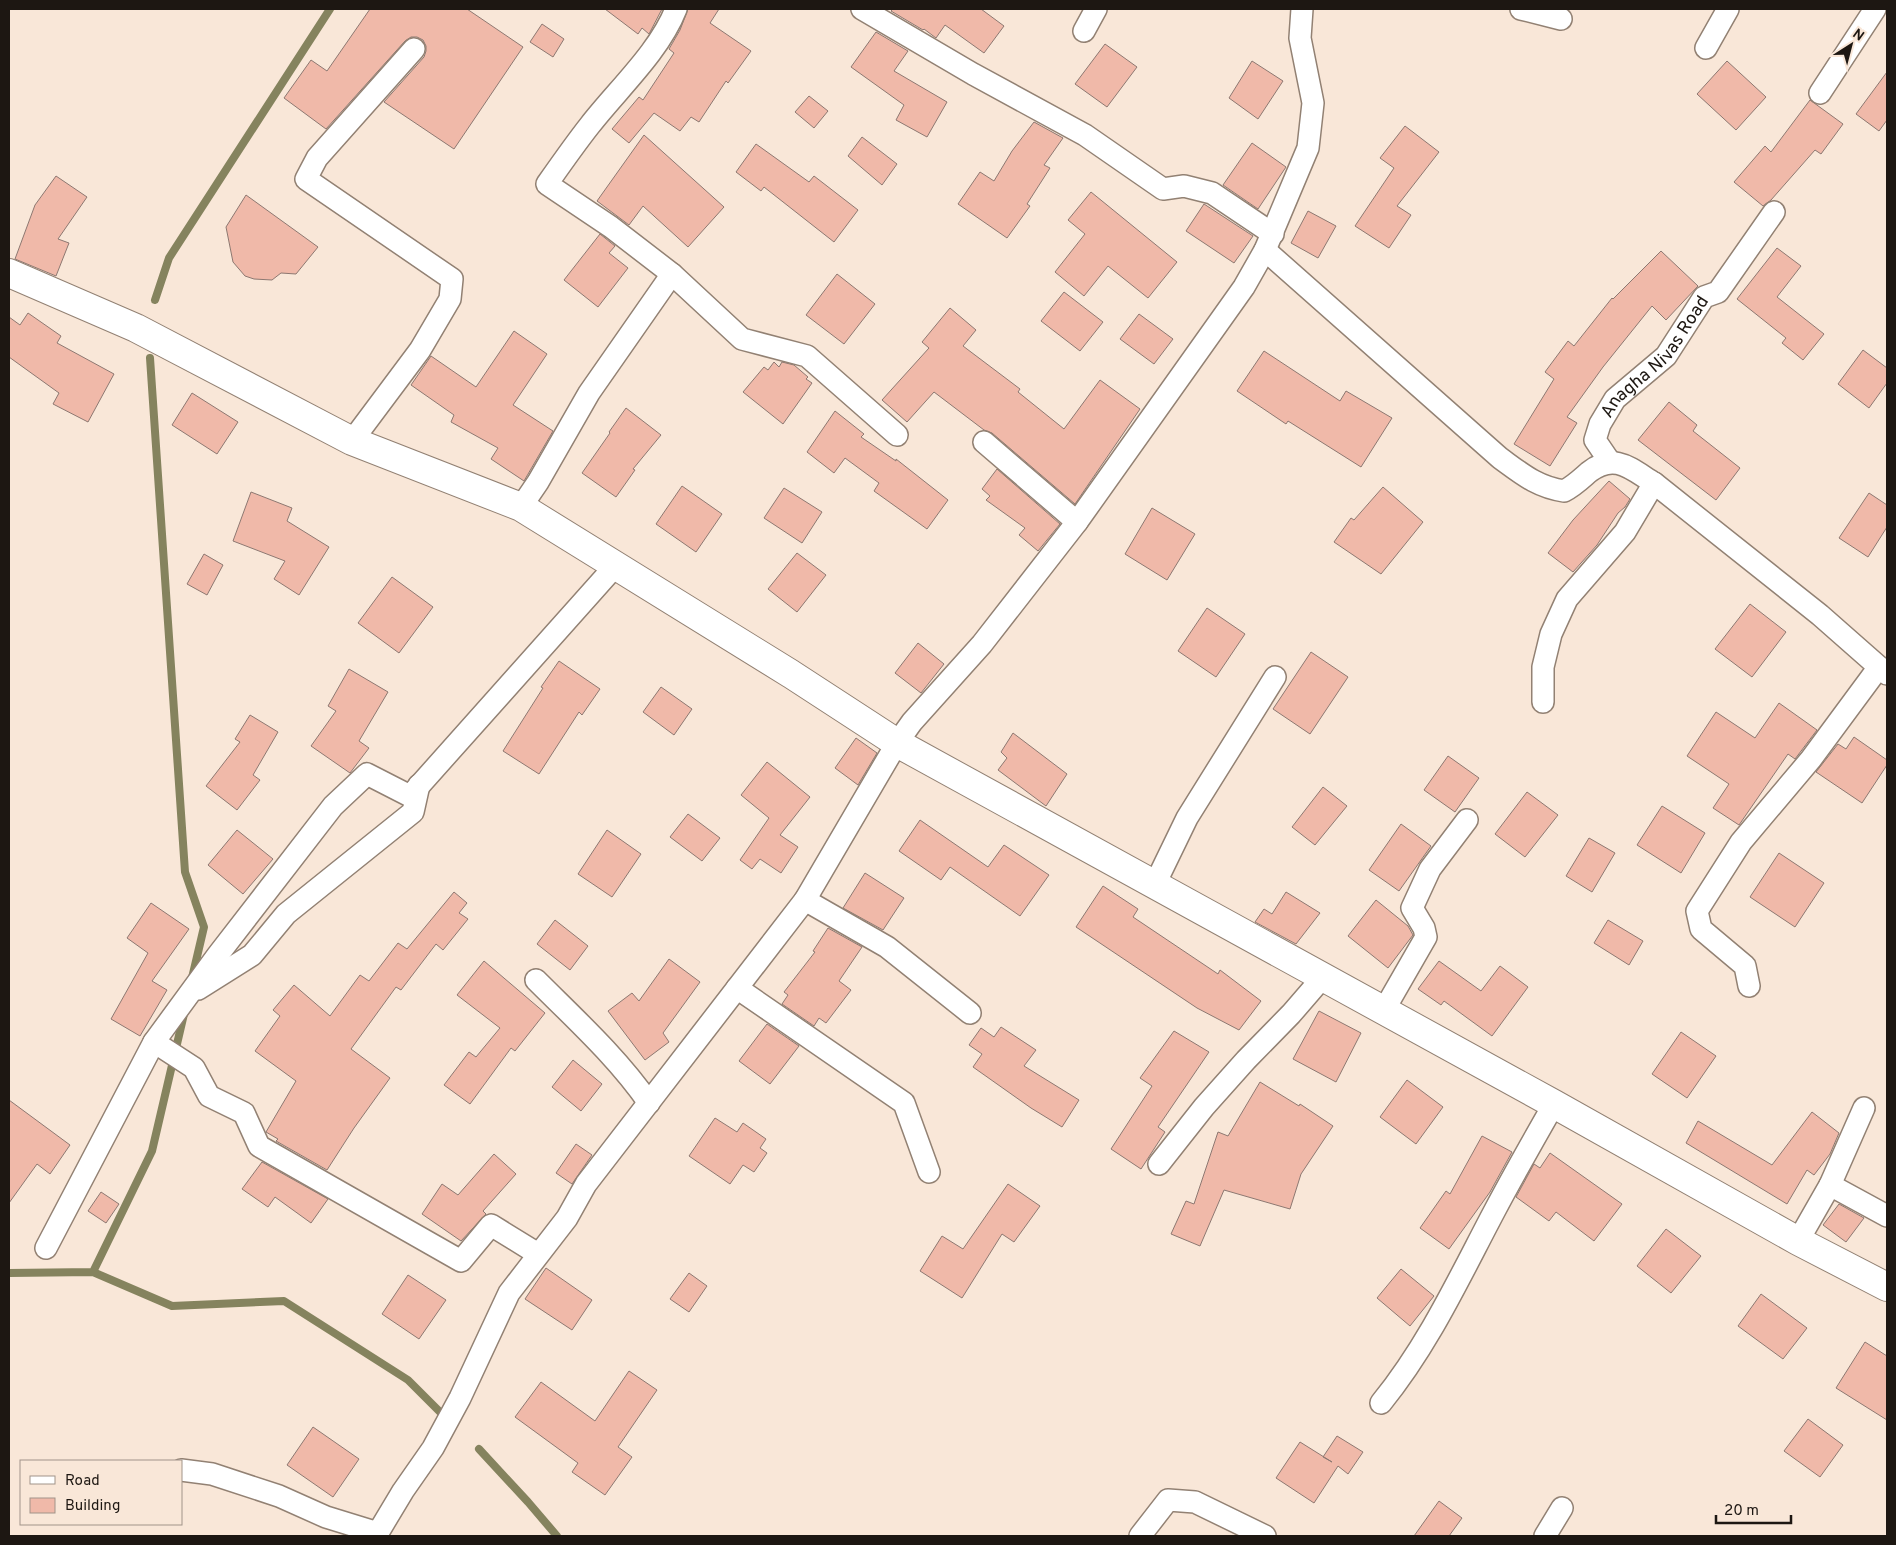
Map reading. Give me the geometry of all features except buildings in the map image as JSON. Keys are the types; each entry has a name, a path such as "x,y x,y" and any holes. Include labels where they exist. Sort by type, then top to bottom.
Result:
{"street":[{"path":"676,9 644,62 589,125 547,184 611,227 672,274 742,339 807,356 897,435"},
{"path":"862,9 973,74 1085,135 1163,189 1184,186 1212,193 1269,242 1492,452 1527,477 1547,488 1564,492 1600,464 1610,462 1625,464 1654,483 1820,615 1883,671 1742,842 1697,911 1701,929 1746,966 1749,986"},
{"path":"1084,31 1096,9"},
{"path":"182,1470 212,1474 278,1496 377,1535 447,1423 509,1293 567,1218 586,1184 805,900 898,743 924,708 982,644 1077,522 1244,287 1269,242 1308,148 1314,103 1300,38 1302,9"},
{"path":"1521,9 1561,19"},
{"path":"1706,48 1728,9"},
{"path":"1820,92 1875,9"},
{"path":"352,441 420,350 450,299 452,279 306,179 317,158 414,49"},
{"name":"Anagha Nivas Road","path":"1610,462 1595,440 1600,424 1615,399 1666,356 1704,297 1718,292 1774,212"},
{"path":"9,273 136,328 352,441 521,507 898,743 1554,1104 1798,1241 1887,1287"},
{"path":"521,507 538,482 589,393 672,274"},
{"path":"984,442 1077,522"},
{"path":"1543,702 1543,667 1551,634 1567,599 1625,532 1654,483"},
{"path":"46,1248 154,1042 332,806 367,774 410,796 616,565"},
{"path":"1155,884 1187,818 1276,677"},
{"path":"188,995 252,955 286,914 413,812 420,786"},
{"path":"1384,1010 1426,937 1424,928 1412,908 1430,869 1467,820"},
{"path":"805,900 887,947 970,1013"},
{"path":"1158,1164 1204,1107 1323,977"},
{"path":"536,980 632,1078 649,1103"},
{"path":"737,988 904,1103 929,1172"},
{"path":"154,1042 194,1068 209,1096 244,1113 259,1146 461,1261 492,1225 538,1254"},
{"path":"1381,1402 1403,1376 1454,1291 1495,1211 1554,1104"},
{"path":"1798,1241 1830,1185 1864,1108"},
{"path":"1830,1185 1887,1216"},
{"path":"1140,1536 1168,1500 1195,1502 1265,1536"},
{"path":"1545,1536 1562,1508"}],"waterway":[{"path":"155,300 169,258 330,9"},
{"path":"150,358 185,872 204,927 192,978"},
{"path":"9,1273 93,1272 152,1151 184,1014"},
{"path":"93,1272 172,1306 284,1301 408,1380 445,1417"},
{"path":"479,1449 557,1536"}]}
